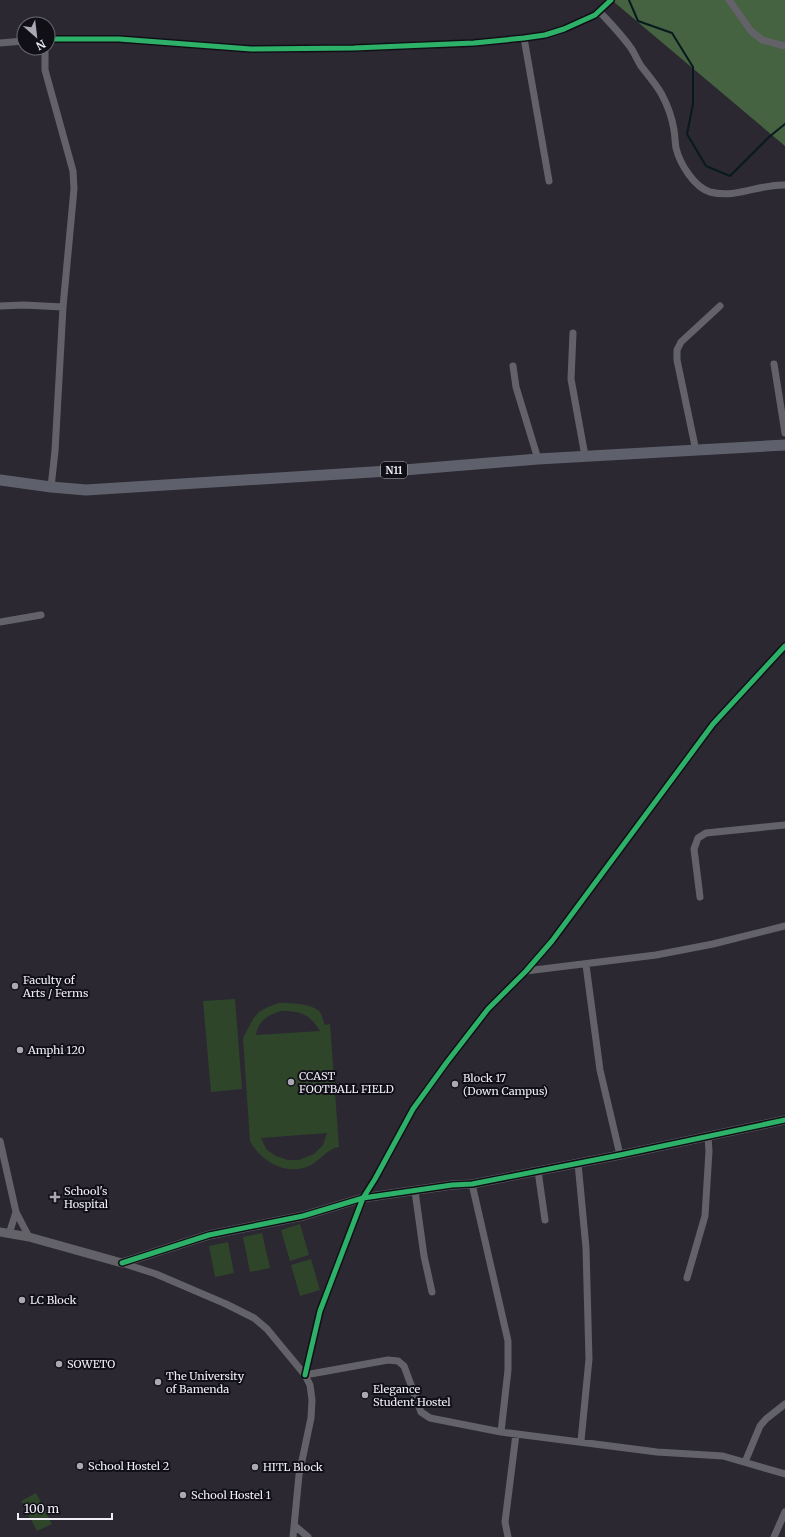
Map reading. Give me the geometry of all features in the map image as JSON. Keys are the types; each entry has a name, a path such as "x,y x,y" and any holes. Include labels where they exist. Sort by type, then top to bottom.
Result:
{"highway":[{"name":"N11","path":"1,479 52,487 86,490 538,459 785,445"}],"street":[{"path":"56,39 119,39 251,49 448,45 545,35 588,19 611,0"},
{"path":"729,0 751,31 762,40 785,46"},
{"path":"599,11 631,48 641,66 661,94 670,111 676,148 682,163 693,180 709,192 724,194 738,194 754,188 774,184 785,185"},
{"path":"524,38 550,181"},
{"path":"0,43 16,42"},
{"path":"45,56 46,70 73,171 74,189 63,306 52,487"},
{"path":"0,306 63,306"},
{"path":"696,451 677,360 677,350 681,342 720,306"},
{"path":"573,333 571,379 585,456"},
{"path":"774,364 785,434"},
{"path":"513,366 516,387 538,459"},
{"path":"0,622 41,615"},
{"path":"305,1375 320,1311 363,1198 417,1103 488,1008 526,971 552,941 712,724 785,646"},
{"path":"700,898 694,848 698,838 706,833 785,824"},
{"path":"526,971 586,965 677,951 713,944 785,926"},
{"path":"586,965 600,1070 620,1155"},
{"path":"122,1263 209,1236 303,1216 363,1198 472,1184 620,1155 785,1120"},
{"path":"687,1278 705,1216 709,1151 708,1137"},
{"path":"0,1141 16,1212 29,1237"},
{"path":"578,1163 586,1248 589,1359 581,1441"},
{"path":"538,1171 545,1220"},
{"path":"472,1184 508,1341 508,1370 501,1432"},
{"path":"415,1191 424,1256 432,1292"},
{"path":"16,1212 5,1233 29,1237 156,1274 226,1304 254,1318 266,1329 305,1375 310,1385 312,1400 311,1418 299,1475 293,1537"},
{"path":"305,1375 388,1360 398,1361 404,1366 421,1412 430,1418 516,1434 581,1441 657,1452 723,1456 785,1474"},
{"path":"745,1462 760,1426 766,1419 785,1404"},
{"path":"508,1537 505,1522 516,1434"},
{"path":"774,1537 785,1512"},
{"path":"294,1526 308,1537"}],"green space":[{"path":"609,0 785,0 785,146 614,2"},
{"path":"235,999 242,1089 211,1092 203,1001"},
{"name":"CCAST FOOTBALL FIELD","path":"279,1003 306,1005 320,1012 325,1025 330,1024 339,1147 332,1149 315,1163 302,1168 284,1168 268,1161 255,1149 250,1141 243,1038 253,1019 259,1012","holes":["281,1011 299,1013 308,1017 320,1031 256,1035 257,1030 264,1019","327,1133 323,1145 314,1154 299,1160 288,1160 276,1156 267,1150 261,1138"]},
{"path":"300,1224 309,1255 290,1261 281,1230"},
{"path":"262,1233 270,1268 250,1272 243,1237"},
{"path":"228,1242 234,1273 215,1277 209,1246"},
{"path":"311,1259 320,1290 300,1296 291,1265"},
{"path":"36,1493 52,1524 37,1531 21,1501"}],"waterway":[{"path":"629,0 638,21 672,33 693,67 693,104 687,134 706,166 730,176 769,137 785,124"}],"cycle path":[{"path":"56,39 119,39 251,49 354,48 474,43 545,35 564,29 595,15 611,0"},
{"path":"305,1375 320,1311 363,1198 413,1109 488,1009 526,971 552,941 713,724 785,646"},
{"path":"122,1263 209,1235 303,1216 363,1198 452,1185 472,1184 620,1155 785,1120"}],"place":[{"name":"Faculty of Arts / Ferms","path":"15,986"},
{"name":"Amphi 120","path":"20,1050"},
{"name":"CCAST FOOTBALL FIELD","path":"291,1082"},
{"name":"Block 17 (Down Campus)","path":"455,1084"},
{"name":"School's Hospital","path":"55,1197"},
{"name":"LC Block","path":"22,1300"},
{"name":"SOWETO","path":"59,1364"},
{"name":"The University of Bamenda","path":"158,1382"},
{"name":"Elegance Student Hostel","path":"365,1395"},
{"name":"School Hostel 2","path":"80,1466"},
{"name":"HITL Block","path":"255,1467"},
{"name":"School Hostel 1","path":"183,1495"}]}
